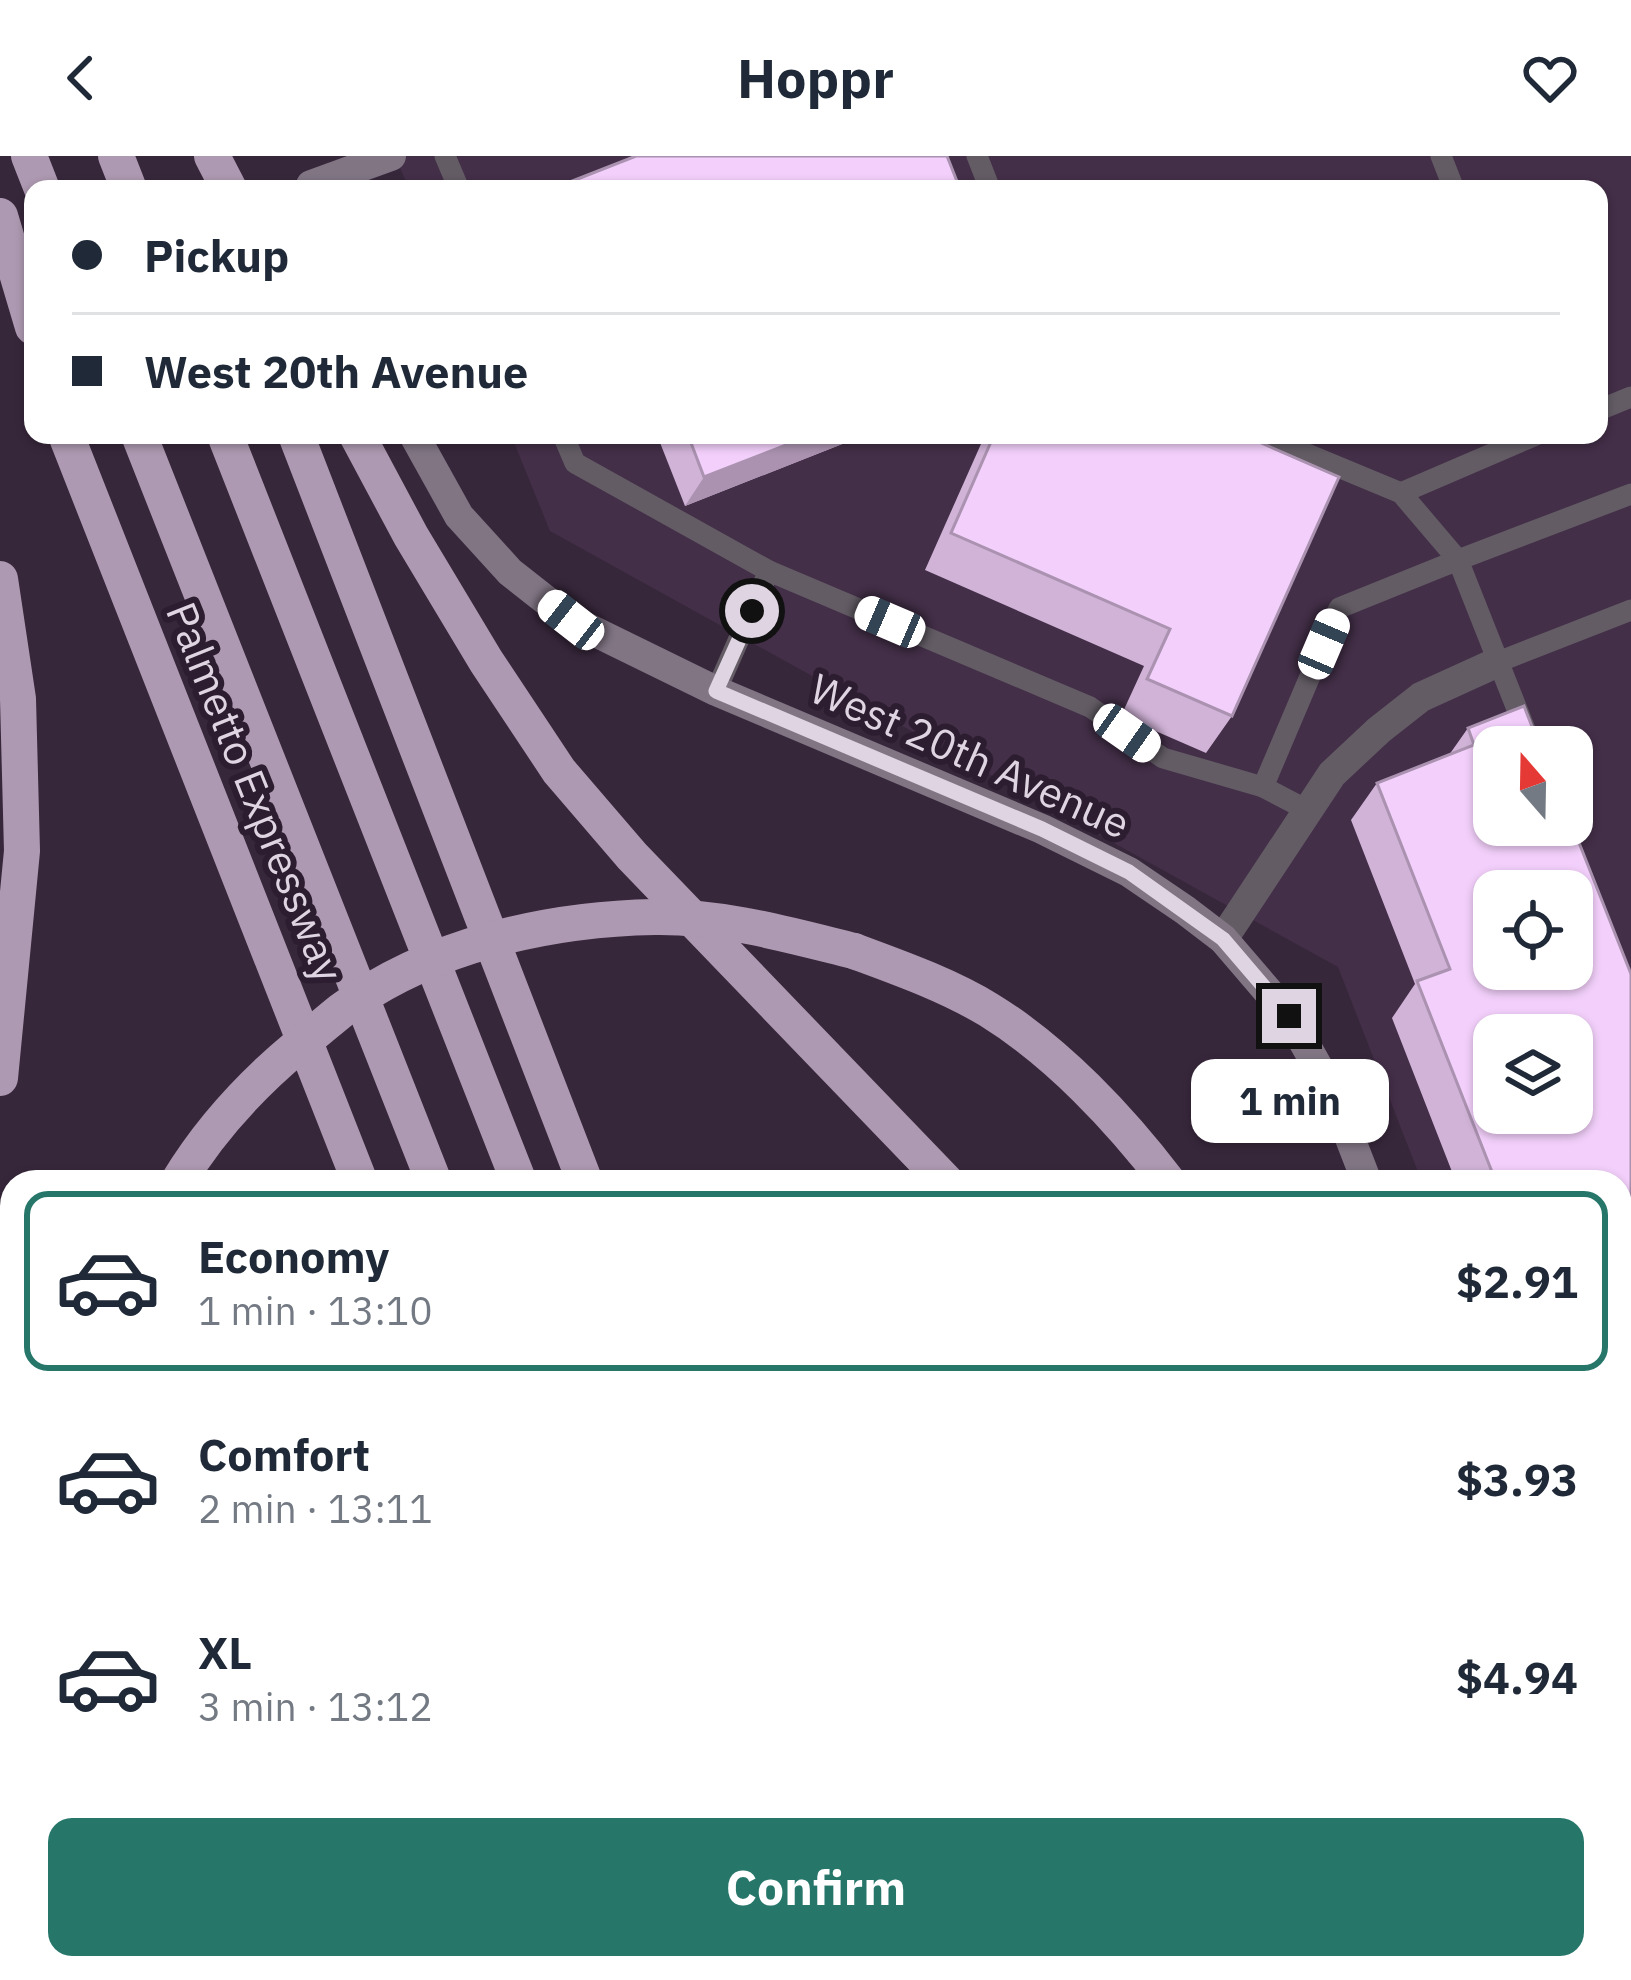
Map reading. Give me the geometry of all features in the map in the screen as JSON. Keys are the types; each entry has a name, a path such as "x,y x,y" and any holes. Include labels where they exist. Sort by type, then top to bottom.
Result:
{"highway":[{"path":"0,216 24,297"},
{"path":"0,274 24,333"},
{"name":"Palmetto Expressway","path":"70,444 355,1170"},
{"path":"144,444 429,1170"},
{"path":"229,444 514,1170"},
{"path":"299,444 580,1170"},
{"path":"362,444 475,643 559,771 632,856 934,1170"},
{"path":"0,579 18,699 22,851 0,1078"},
{"path":"185,1170 262,1076 345,1008 398,976 506,936 579,922 658,917 739,923 854,951 988,1010 1037,1045 1132,1135 1159,1170"}],"street":[{"path":"308,177 391,156"},
{"name":"West 20th Avenue","path":"419,444 459,516 511,572 571,620 716,691 1042,829 1129,872 1223,939 1289,1016 1332,1092 1362,1170"},
{"path":"1223,939 1332,774 1421,697 1498,662"}],"lane":[{"path":"567,444 574,463 769,571 1090,707 1163,758 1263,787 1307,810"},
{"path":"1282,444 1401,494 1458,560 1524,726"},
{"path":"1401,494 1515,444"},
{"path":"1263,787 1339,608 1631,494"},
{"path":"716,691 769,571"},
{"path":"1498,662 1631,610"}],"shaded area":[{"path":"395,156 1631,156 1631,1170 1417,1170 1338,967 550,531 515,444 1608,444 1608,180 405,180"}],"building":[{"path":"636,156 947,156 956,180 575,180"},
{"path":"691,444 789,444 704,477"},
{"path":"990,444 1264,444 1339,477 1232,716 1147,679 1170,629 951,533"},
{"path":"1524,706 1532,726 1473,726"},
{"path":"1473,745 1473,846 1580,846 1590,870 1473,870 1473,990 1593,990 1593,878 1631,974 1631,1170 1491,1170 1477,1134 1593,1134 1593,1014 1473,1014 1473,1123 1417,981 1450,969 1377,783"}],"route":[{"path":"752,611 716,691 1042,829 1129,872 1223,939 1289,1016"}]}
